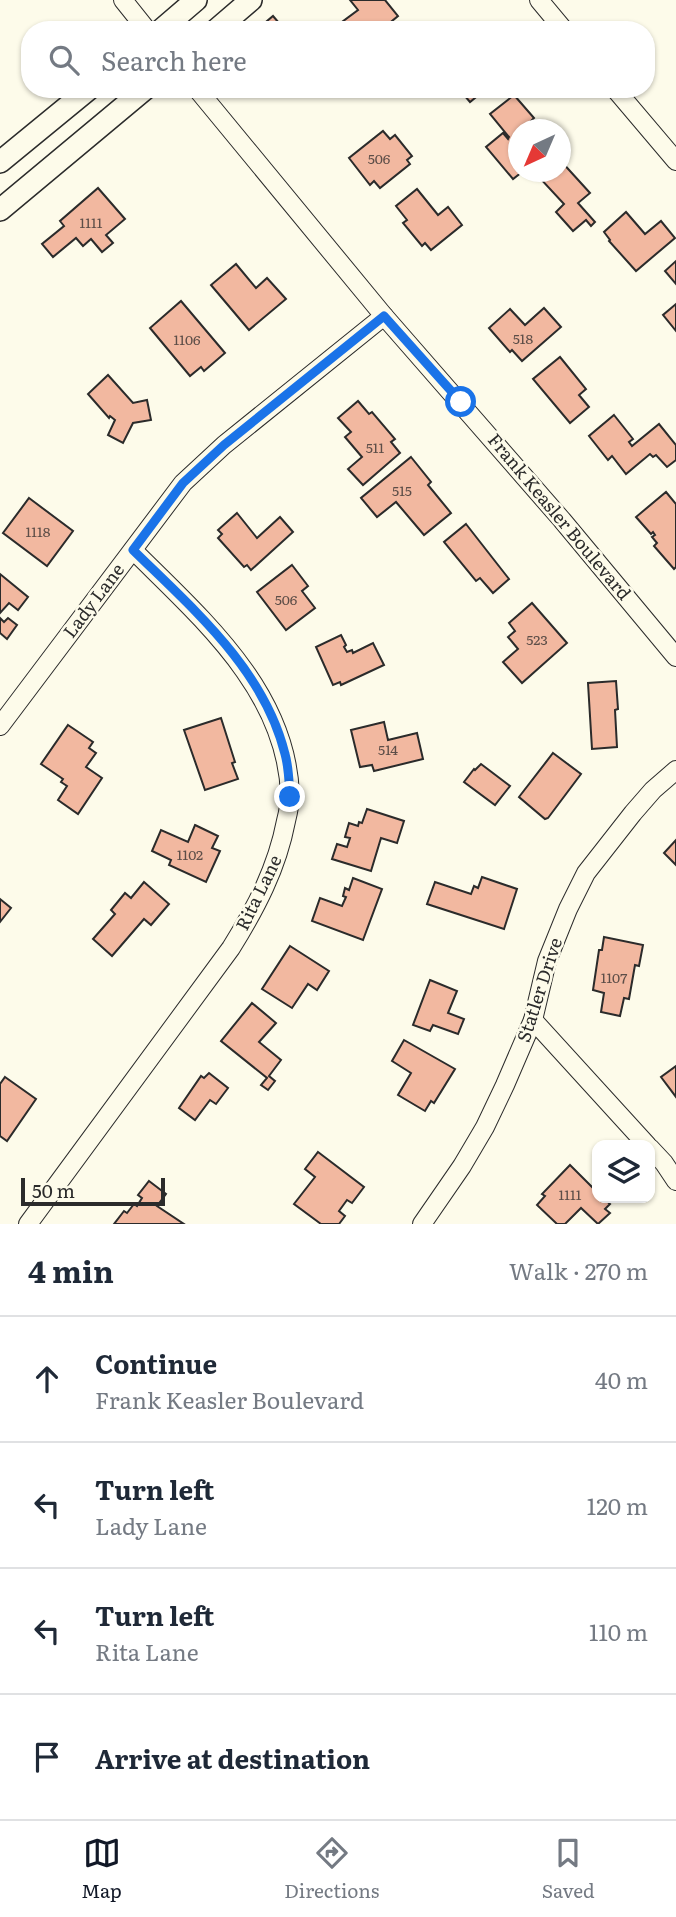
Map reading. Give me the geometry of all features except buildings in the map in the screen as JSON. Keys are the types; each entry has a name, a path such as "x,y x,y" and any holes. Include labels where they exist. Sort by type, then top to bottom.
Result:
{"street":[{"path":"123,0 140,21"},
{"path":"172,21 196,0"},
{"path":"226,21 251,0"},
{"path":"539,0 556,21"},
{"path":"0,162 78,98"},
{"path":"0,211 134,98"},
{"name":"Frank Keasler Boulevard","path":"204,98 384,316 562,520 676,657"},
{"path":"623,98 676,161"},
{"name":"Lady Lane","path":"0,726 183,483 224,445 384,316"},
{"name":"Rita Lane","path":"28,1224 231,948 254,912 270,878 282,841 290,797 285,755 272,716 247,672 211,627 133,550"},
{"name":"Statler Drive","path":"422,1224 485,1127 533,1020 547,961 586,873 653,790 676,770"},
{"path":"533,1020 643,1140"},
{"path":"655,1153 676,1181"}],"route":[{"path":"290,797 285,755 272,716 247,672 211,627 133,550 183,483 224,445 384,316 461,402"}]}
